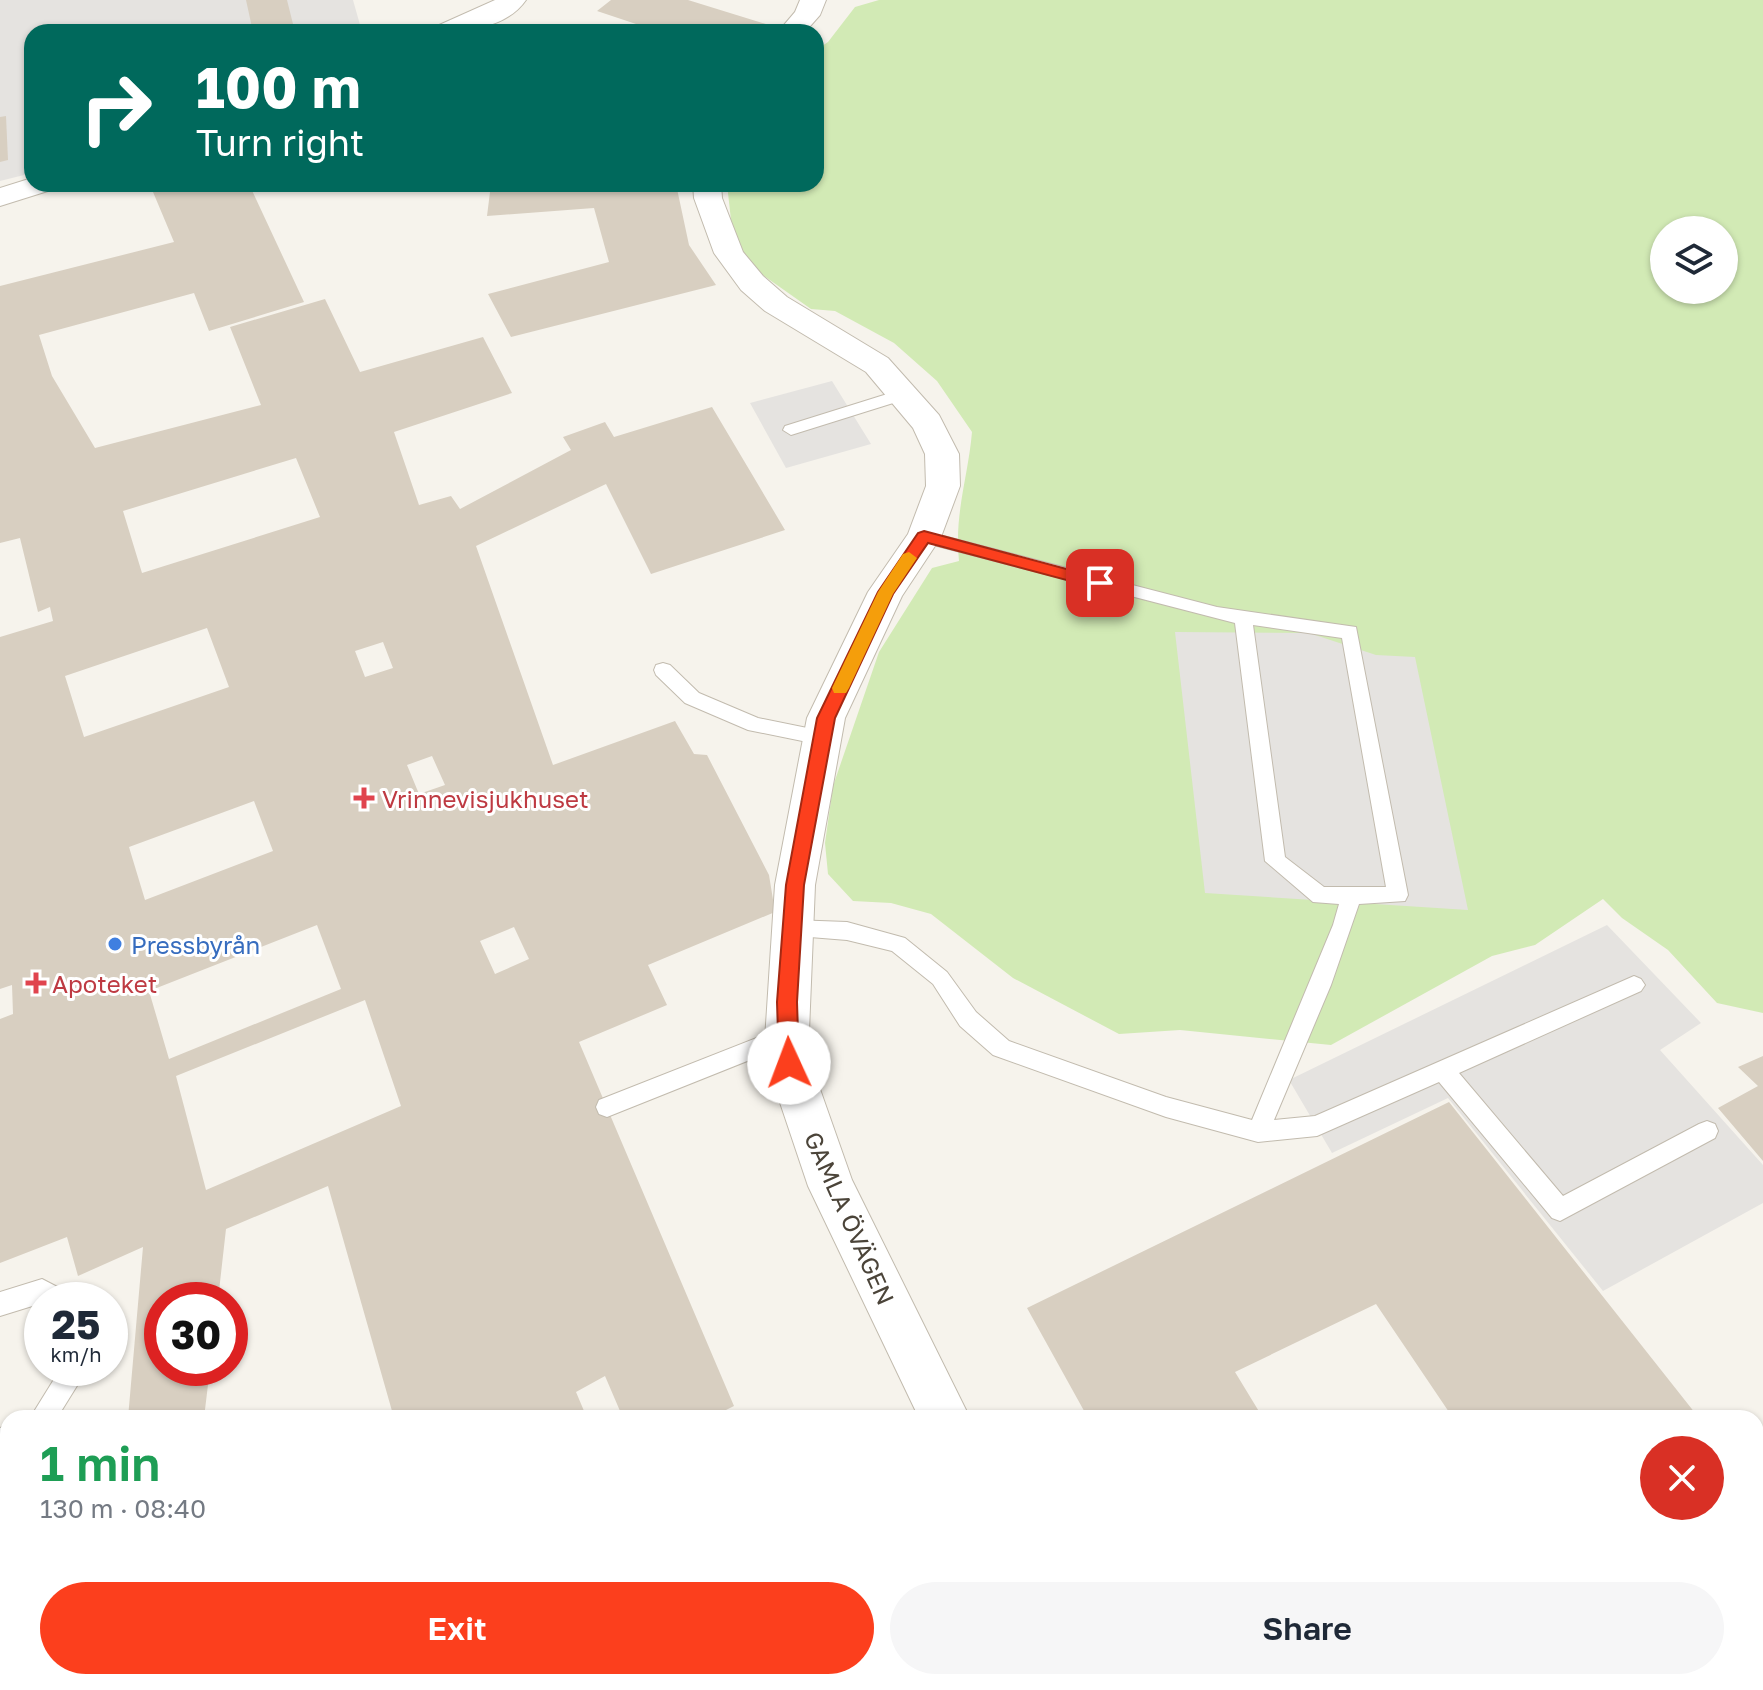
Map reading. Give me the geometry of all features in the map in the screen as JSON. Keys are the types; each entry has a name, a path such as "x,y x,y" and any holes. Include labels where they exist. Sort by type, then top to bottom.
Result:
{"street":[{"path":"466,24 513,0"},
{"path":"799,24 807,15 813,0"},
{"path":"0,197 24,189"},
{"name":"GAMLA ÖVÄGEN","path":"708,192 729,253 752,283 776,304 877,365 927,423 942,454 943,486 924,537 886,592 826,718 795,885 786,1055 831,1186 941,1410"}],"lane":[{"path":"791,430 900,395"},
{"path":"924,537 1203,610 1350,632 1354,640 1398,895 1320,896 1275,861 1243,617"},
{"path":"663,670 692,698 755,725 822,738"},
{"path":"1258,1132 1287,1056 1340,939 1352,894"},
{"path":"792,929 847,931 898,944 940,978 968,1019 1001,1048 1166,1107 1258,1132 1317,1126 1634,985"},
{"path":"607,1107 787,1035"},
{"path":"1443,1070 1560,1210 1707,1131"},
{"path":"0,1304 24,1296"},
{"path":"47,1410 64,1386"}],"green space":[{"path":"879,0 1763,0 1763,1013 1717,1003 1668,950 1622,918 1603,899 1535,945 1492,956 1331,1045 1180,1030 1119,1034 1013,978 931,914 891,903 853,901 828,874 825,843 833,786 879,652 932,568 959,561 960,512 972,432 937,381 894,343 835,311 811,309 754,269 734,247 728,192 824,192 824,45 855,7"}],"shaded area":[{"path":"0,0 353,0 360,24 24,24 24,175 0,181"},
{"path":"832,381 871,444 786,468 750,403"},
{"path":"1175,632 1309,633 1376,655 1415,657 1468,910 1205,893"},
{"path":"1607,925 1701,1023 1660,1050 1763,1165 1763,1203 1603,1291 1448,1098 1332,1153 1289,1080"}],"building":[{"path":"246,0 287,0 293,24 251,24"},
{"path":"611,0 688,0 766,24 636,24 597,11"},
{"path":"6,116 8,160 0,162 0,117"},
{"name":"Vrinnevisjukhuset","path":"153,192 253,192 304,302 209,331 194,293 39,335 52,376 95,448 261,405 230,327 325,299 360,372 483,337 512,393 394,432 419,505 451,496 460,509 571,450 563,437 605,422 614,437 712,407 785,530 651,574 606,484 476,546 553,765 675,721 694,754 707,755 769,875 775,912 648,965 667,1005 579,1042 734,1406 726,1410 620,1410 605,1376 576,1392 584,1410 392,1410 328,1186 226,1229 220,1282 144,1282 144,1386 208,1386 205,1410 129,1410 143,1247 78,1276 67,1237 0,1263 0,1019 13,1014 12,985 0,989 0,637 53,621 50,607 38,612 20,538 0,543 0,286 174,242","holes":["296,458 320,517 142,573 123,511","207,628 229,687 84,737 65,676","383,642 393,668 365,677 355,651","432,756 445,785 419,794 407,765","254,801 273,851 145,900 129,847","317,925 341,989 169,1059 149,991","514,927 529,959 495,974 480,941","365,1000 401,1106 206,1190 176,1076"]},
{"path":"490,192 678,192 689,245 716,285 511,337 488,294 609,262 594,208 487,216"},
{"path":"1763,1056 1763,1161 1718,1108 1758,1086 1738,1067"},
{"path":"1449,1102 1693,1410 1448,1410 1376,1304 1235,1372 1258,1410 1084,1410 1027,1308"}],"slow traffic":[{"path":"840,688 886,592 909,558"}],"place":[{"name":"Vrinnevisjukhuset","path":"364,798"},
{"name":"Pressbyrån","path":"115,944"},
{"name":"Apoteket","path":"36,983"}],"route":[{"path":"789,1063 786,1055 787,1002 795,885 826,718 886,592 924,537 1100,583"}]}
